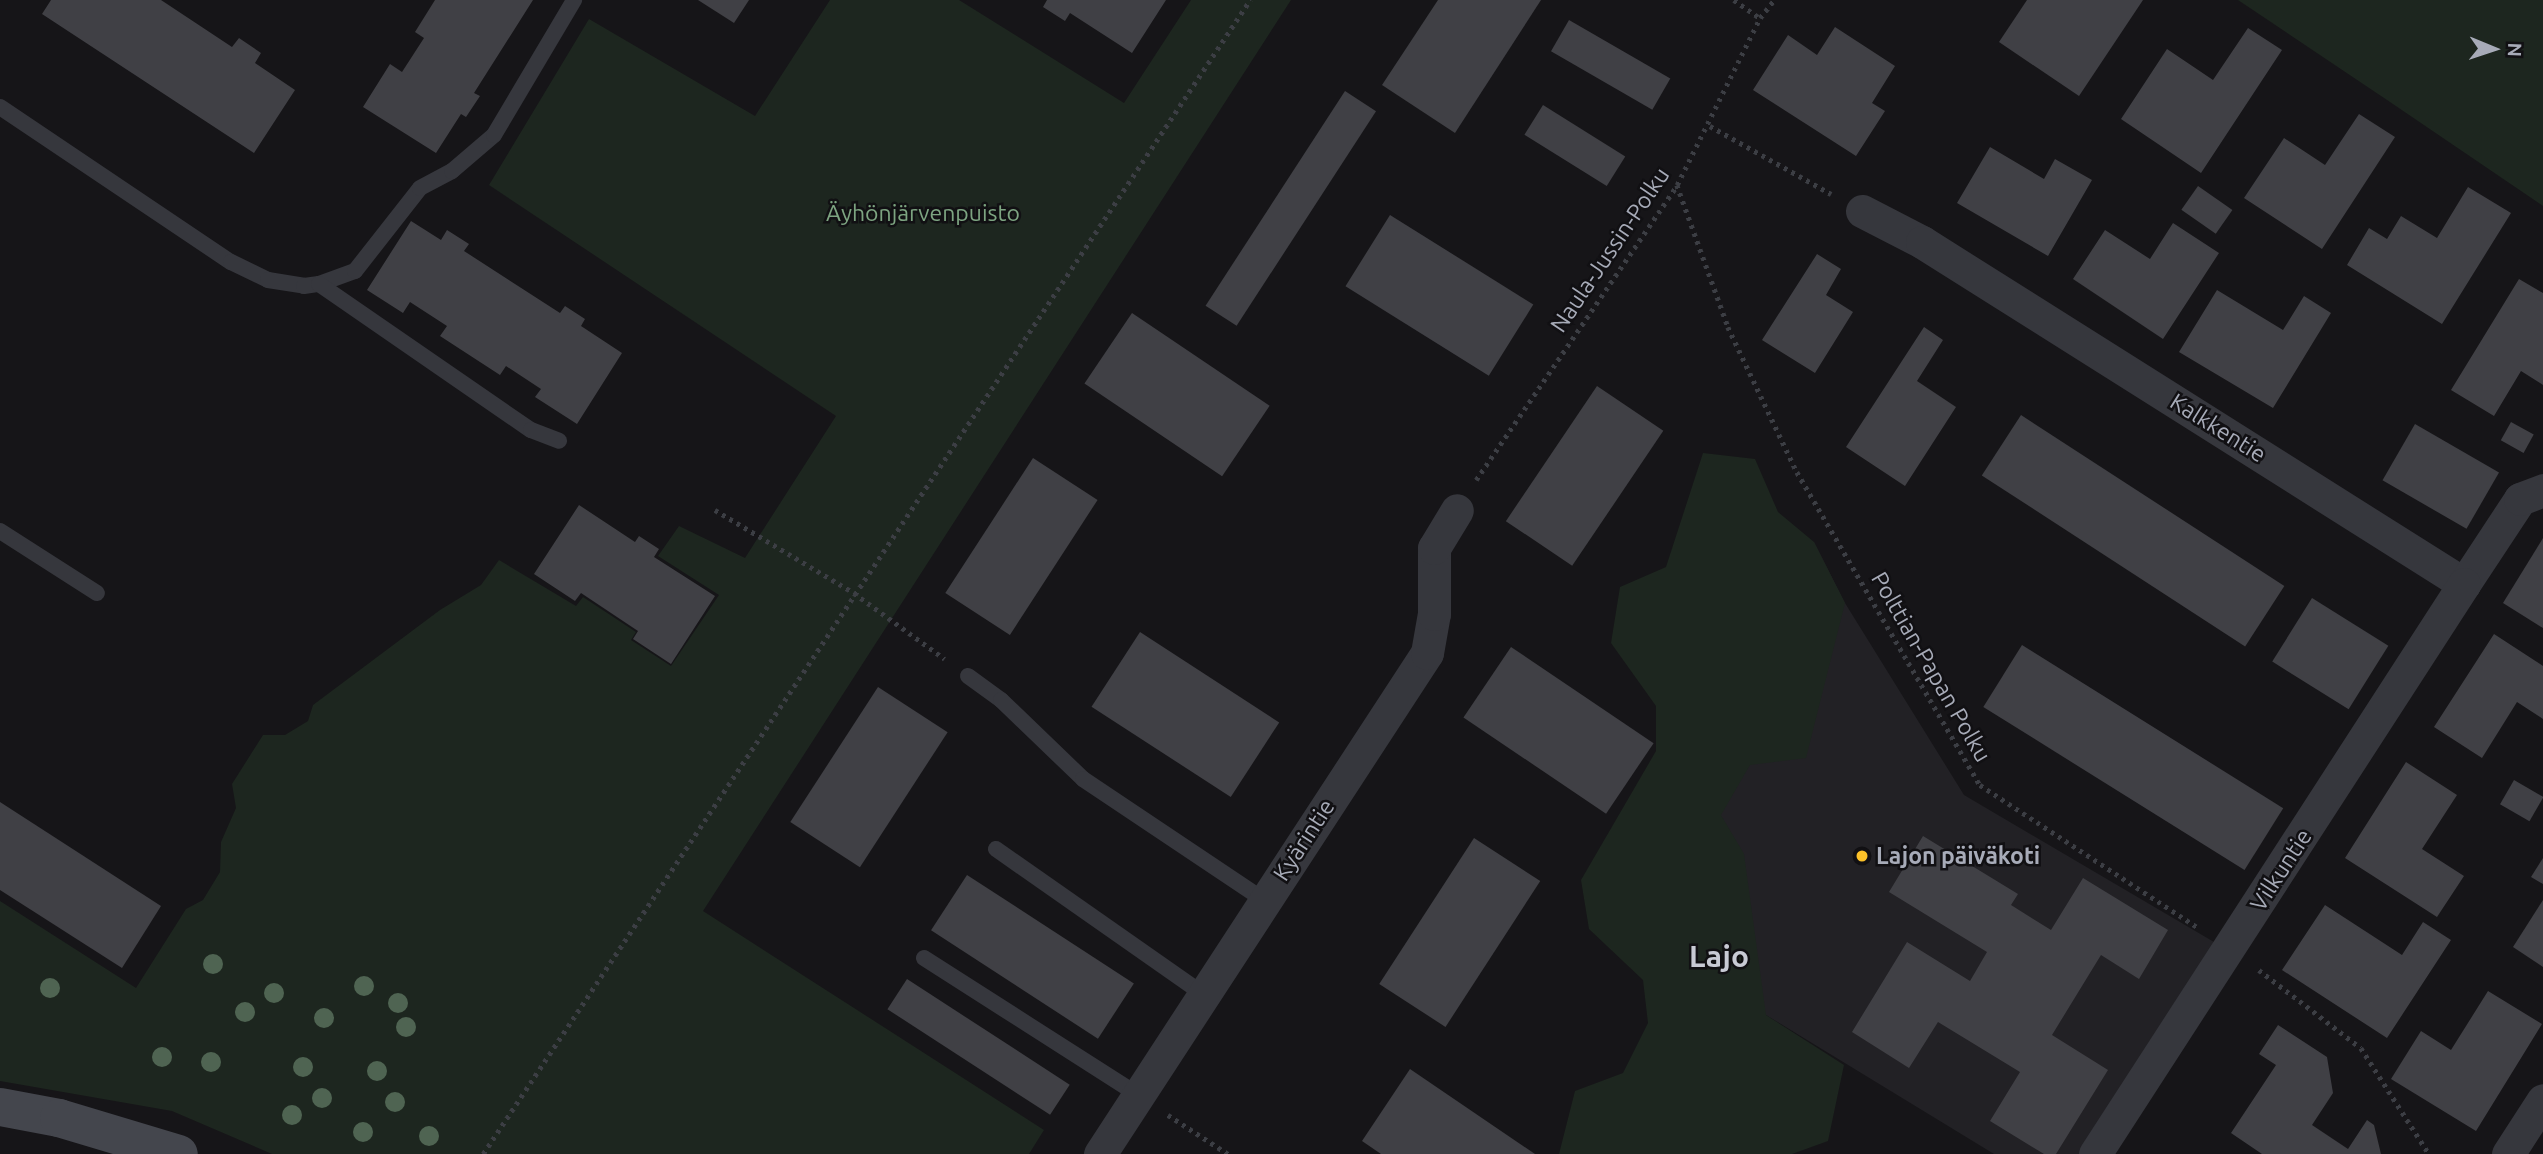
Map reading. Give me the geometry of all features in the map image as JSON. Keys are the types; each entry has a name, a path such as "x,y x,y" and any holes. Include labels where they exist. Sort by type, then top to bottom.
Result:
{"main road":[{"path":"0,1107 59,1118 179,1154"}],"street":[{"name":"Kalkkentie","path":"1862,211 1922,242 2464,584"},
{"path":"2464,584 2520,499 2543,490"},
{"name":"Kyärintie","path":"1100,1154 1427,653 1434,614 1434,548 1457,510"},
{"name":"Vilkuntie","path":"2095,1154 2464,584"},
{"path":"2508,1154 2543,1100"}],"lane":[{"path":"0,107 231,262 268,280 304,286 319,284 355,271 420,188 452,171 494,135 573,0"},
{"path":"319,284 531,430 559,441"},
{"path":"0,531 97,593"},
{"path":"968,676 1000,700 1083,779 1264,900"},
{"path":"996,849 1203,994"},
{"path":"924,958 1138,1095"}],"path":[{"path":"483,1154 1250,0"},
{"path":"1734,0 1760,18"},
{"name":"Naula-Jussin-Polku","path":"1457,510 1677,185 1710,126 1760,18 1774,0"},
{"path":"1710,126 1862,211"},
{"name":"Polttian-Papan Polku","path":"1677,185 1728,327 1797,472 1980,785 2230,948 2361,1048 2429,1154"},
{"path":"715,510 854,593 968,676"},
{"path":"1138,1095 1228,1154"}],"shaded area":[{"name":"Lajon päiväkoti","path":"1814,542 1845,603 1964,795 2231,952 2102,1154 1994,1154 1766,1015 1625,918"}],"green space":[{"name":"Äyhönjärvenpuisto","path":"830,0 959,0 1124,103 1191,0 1291,0 703,911 1044,1130 1029,1154 272,1154 172,1111 0,1081 0,901 136,988 186,909 203,900 220,872 221,842 236,808 232,784 263,735 285,735 308,721 313,705 440,610 481,585 499,560 576,606 583,597 636,632 631,640 671,666 719,595 658,556 679,526 745,558 836,416 489,185 589,19 755,116"},
{"path":"2238,0 2543,0 2543,206 2390,102"},
{"path":"1703,453 1755,459 1778,512 1814,542 1845,603 1806,758 1750,765 1721,815 1744,854 1766,1015 1844,1065 1828,1141 1792,1154 1559,1154 1575,1091 1623,1073 1648,1023 1643,980 1589,929 1581,880 1656,751 1656,706 1611,643 1620,587 1666,567"}],"building":[{"path":"51,0 161,0 232,47 239,38 261,53 255,63 295,90 254,153 42,14"},
{"path":"435,0 533,0 474,93 480,96 466,117 461,114 436,153 363,107 390,64 402,72 424,38 415,32"},
{"path":"698,0 749,0 734,23"},
{"path":"1047,0 1166,0 1132,53 1070,13 1065,21 1043,7"},
{"path":"1438,0 1541,0 1455,133 1382,85"},
{"path":"2027,0 2143,0 2079,96 1999,42"},
{"path":"1569,20 1670,78 1652,110 1551,51"},
{"path":"1835,27 1895,66 1872,103 1885,111 1856,156 1753,90 1788,35 1817,55"},
{"path":"2248,28 2282,50 2201,173 2121,119 2167,49 2213,80"},
{"path":"1345,91 1376,111 1237,326 1206,306"},
{"path":"1543,105 1625,156 1607,186 1524,135"},
{"path":"2359,114 2395,137 2322,249 2244,198 2284,138 2325,165"},
{"path":"1990,147 2044,179 2055,159 2092,180 2048,256 1957,203"},
{"path":"2198,186 2232,210 2216,234 2181,210"},
{"path":"2468,187 2511,213 2442,324 2347,265 2369,228 2387,239 2401,216 2437,238"},
{"path":"1390,215 1533,305 1489,376 1345,286"},
{"path":"411,221 441,240 447,230 469,244 464,251 560,313 565,306 585,319 581,326 622,353 577,424 535,397 541,389 506,366 500,375 440,336 447,326 410,302 403,313 367,290"},
{"path":"2173,223 2219,253 2163,339 2073,279 2105,230 2150,259"},
{"path":"1817,254 1841,269 1826,295 1853,312 1815,373 1762,340"},
{"path":"2519,279 2543,293 2543,385 2521,371 2494,416 2451,390"},
{"path":"2217,290 2283,330 2304,296 2331,313 2273,408 2179,352"},
{"path":"1132,313 1270,406 1222,476 1084,383"},
{"path":"1924,327 1943,340 1917,381 1956,407 1905,486 1846,447"},
{"path":"1597,386 1663,431 1572,566 1506,521"},
{"path":"2021,415 2284,586 2245,646 1982,475"},
{"path":"2511,422 2534,435 2524,453 2501,440"},
{"path":"2415,424 2499,472 2467,529 2382,480"},
{"path":"1033,458 1098,500 1010,635 945,593"},
{"path":"579,505 635,542 639,536 659,549 654,557 715,596 671,664 633,639 638,631 581,593 575,601 534,574"},
{"path":"2543,538 2543,628 2503,603"},
{"path":"2312,598 2388,646 2349,709 2272,662"},
{"path":"1140,632 1279,722 1231,797 1092,707"},
{"path":"2494,634 2543,666 2543,719 2517,702 2482,758 2434,727"},
{"path":"2022,645 2283,808 2245,870 1983,707"},
{"path":"1511,647 1654,743 1606,814 1463,717"},
{"path":"878,687 948,732 860,867 790,822"},
{"path":"2406,762 2457,795 2422,849 2464,876 2437,917 2345,858"},
{"path":"2514,780 2543,797 2529,821 2500,804"},
{"path":"0,802 161,906 122,968 0,890"},
{"path":"1923,836 2018,894 2011,905 2051,930 2083,878 2168,930 2139,979 2101,955 2052,1035 2108,1070 2056,1154 2044,1154 1990,1121 2020,1072 1938,1022 1909,1068 1852,1032 1907,942 1970,981 1987,952 1889,892"},
{"path":"1474,838 1540,881 1445,1027 1379,984"},
{"path":"2543,858 2543,884 2531,877"},
{"path":"967,875 1134,983 1098,1039 931,930"},
{"path":"2543,900 2543,967 2513,947"},
{"path":"2325,905 2402,955 2423,922 2451,940 2387,1038 2282,970"},
{"path":"907,979 1070,1085 1050,1115 887,1009"},
{"path":"2488,991 2542,1024 2476,1131 2391,1079 2421,1031 2451,1050"},
{"path":"2278,1025 2327,1057 2333,1093 2312,1125 2348,1149 2367,1120 2374,1125 2381,1154 2262,1154 2231,1133 2276,1065 2259,1054"},
{"path":"1410,1069 1535,1154 1381,1154 1362,1141"}],"place":[{"name":"Lajon päiväkoti","path":"1862,856"}],"district":[{"name":"Lajo","path":"1719,956"}]}
